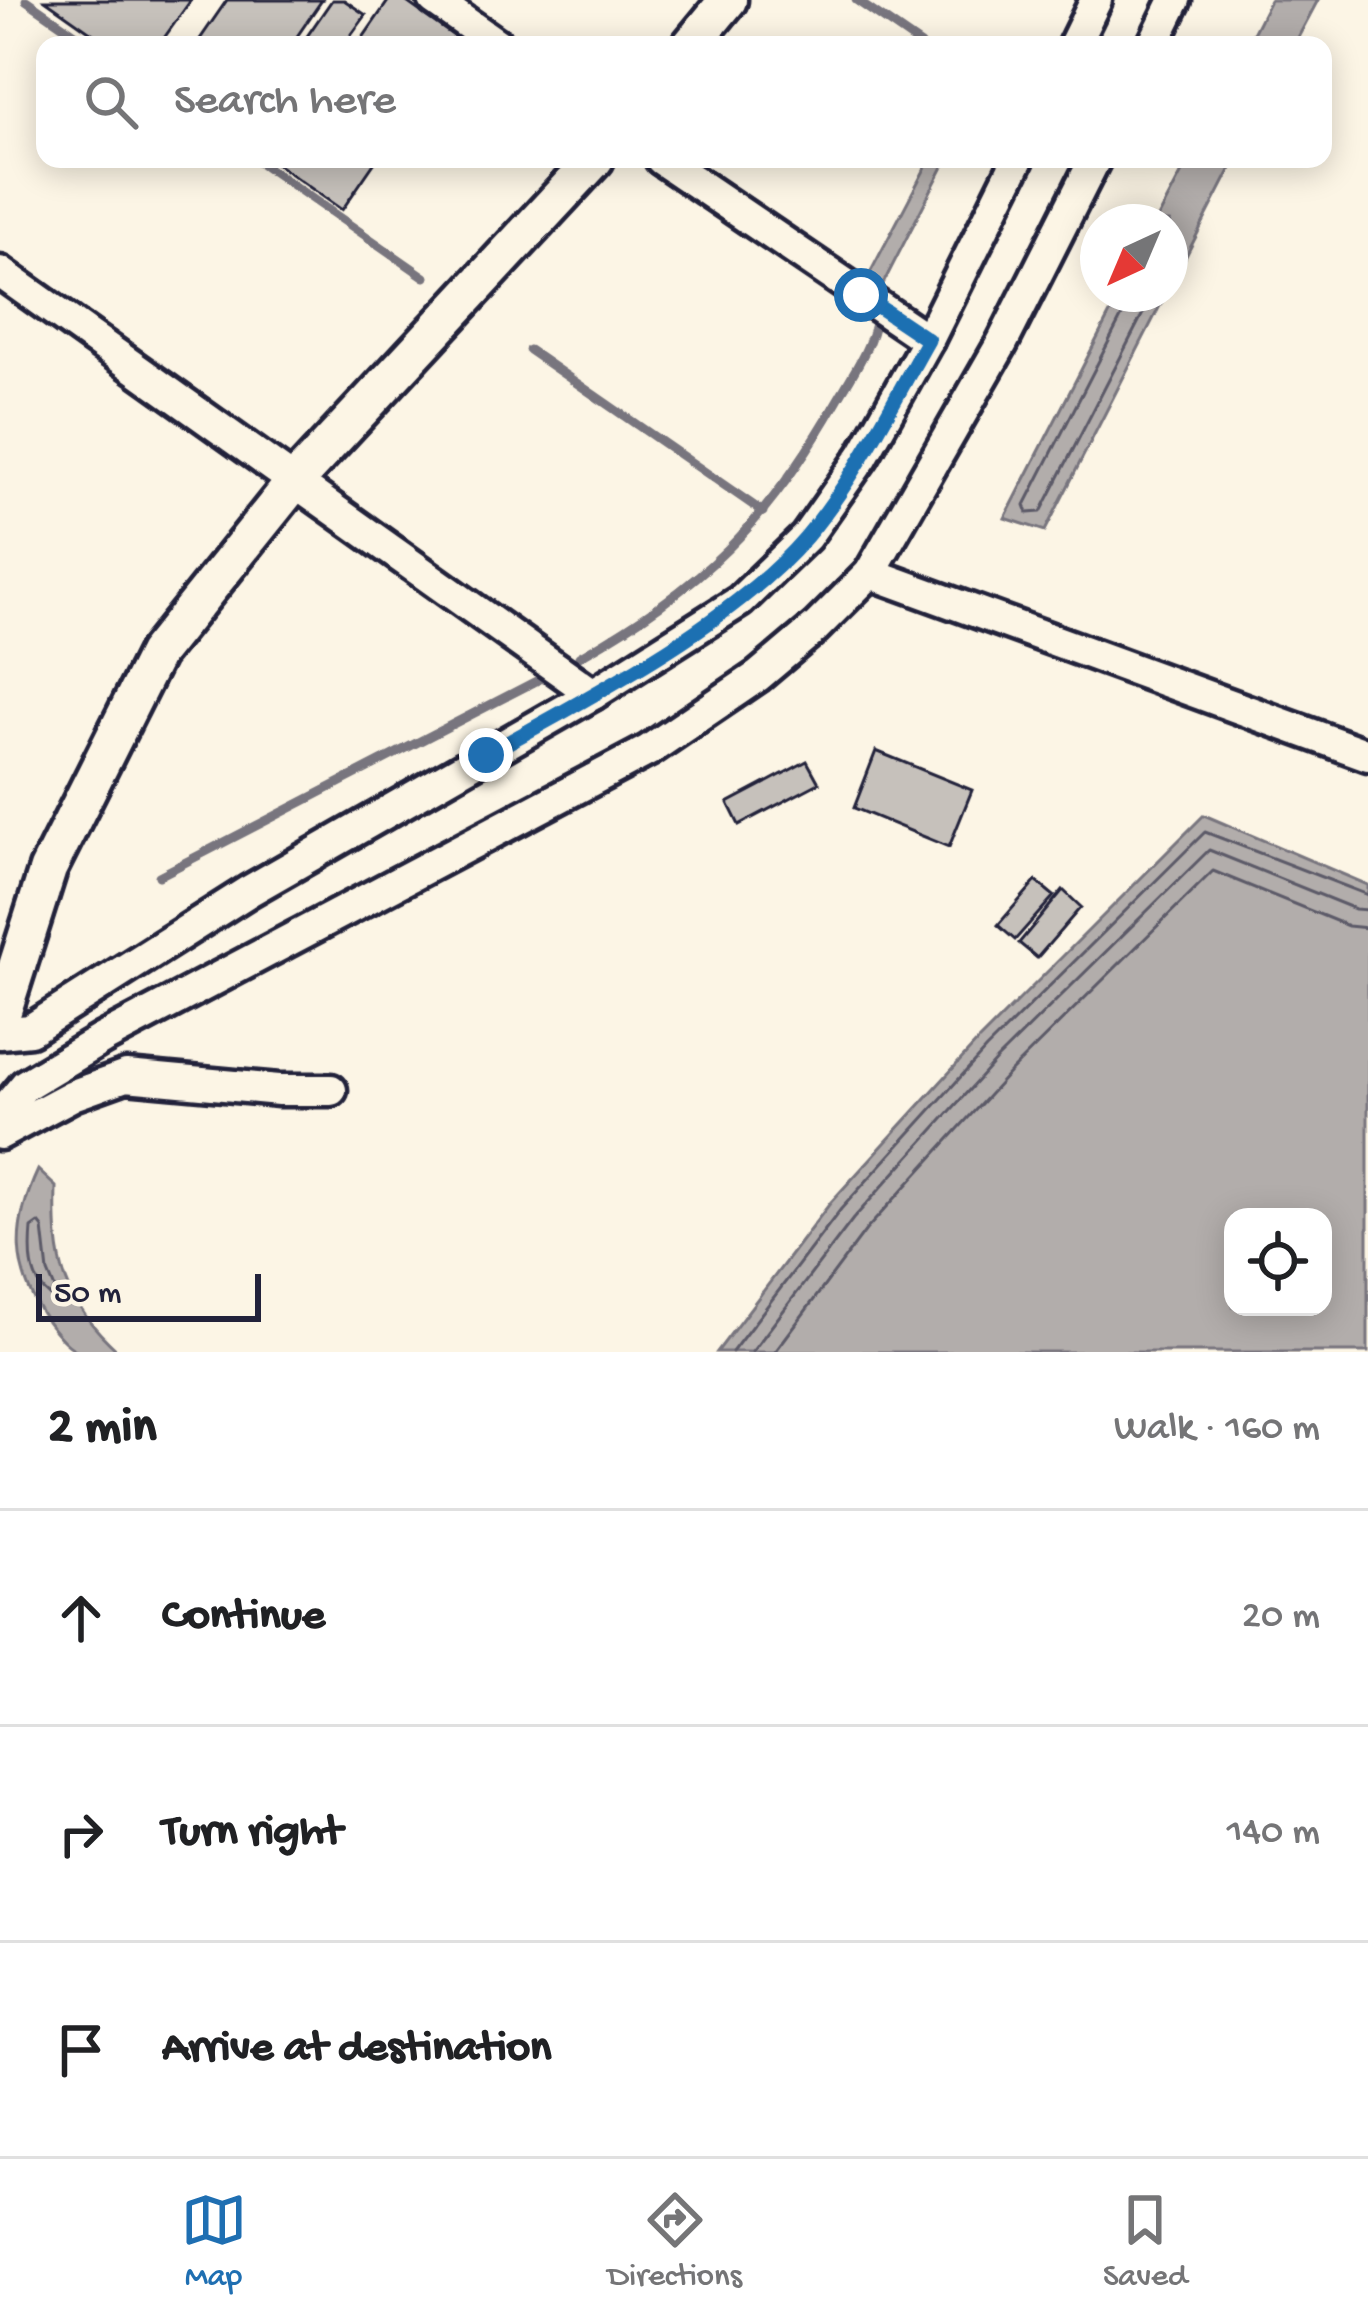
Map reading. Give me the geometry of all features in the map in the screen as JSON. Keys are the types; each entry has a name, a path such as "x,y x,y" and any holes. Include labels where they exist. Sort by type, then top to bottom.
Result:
{"main road":[{"path":"698,36 728,0"},
{"path":"0,1020 8,953 156,654 295,481 587,168"}],"street":[{"path":"434,0 485,36"},
{"path":"1078,36 1096,0"},
{"path":"1157,36 1175,0"},
{"path":"674,168 928,340"},
{"path":"0,1033 30,1030 249,891 592,694 740,601 806,537 863,456 928,340 1014,168"},
{"path":"0,1114 25,1084 102,1039 649,750 758,676 816,627 870,573 1002,343 1090,168"},
{"path":"0,272 592,694"},
{"path":"870,573 1368,755"},
{"path":"0,1133 73,1095 126,1076 331,1090"}],"water":[{"path":"1270,0 1318,0 1299,36 1252,36"},
{"path":"925,168 942,168 883,284 880,327 873,323 870,273"},
{"path":"1184,168 1231,168 1188,252 1188,204 1165,204"},
{"path":"1111,312 1157,312 1045,531 1005,518"},
{"path":"1204,815 1368,885 1368,1352 717,1352 831,1202 978,1041"},
{"path":"38,1170 56,1187 60,1259 73,1297 119,1352 81,1352 71,1347 35,1302 19,1247 23,1210"}],"building":[{"path":"45,0 191,0 165,36 96,36"},
{"path":"227,0 322,0 297,36 202,36"},
{"path":"332,0 344,0 366,15 351,36 307,36"},
{"path":"389,0 404,0 454,36 364,36"},
{"path":"282,168 371,168 342,210"},
{"path":"876,751 972,790 949,847 854,808"},
{"path":"807,761 819,783 739,825 728,803"},
{"path":"1036,881 1054,896 1015,940 998,925"},
{"path":"1063,890 1081,907 1037,958 1019,943"}],"waterway":[{"path":"26,0 78,36"},
{"path":"856,0 908,36"},
{"path":"268,168 425,277"},
{"path":"579,657 662,604 757,518 811,445 849,382 876,317"},
{"path":"529,350 763,512"},
{"path":"159,876 542,678"}],"route":[{"path":"486,755 740,601 806,537 863,456 928,340 861,295"}]}
